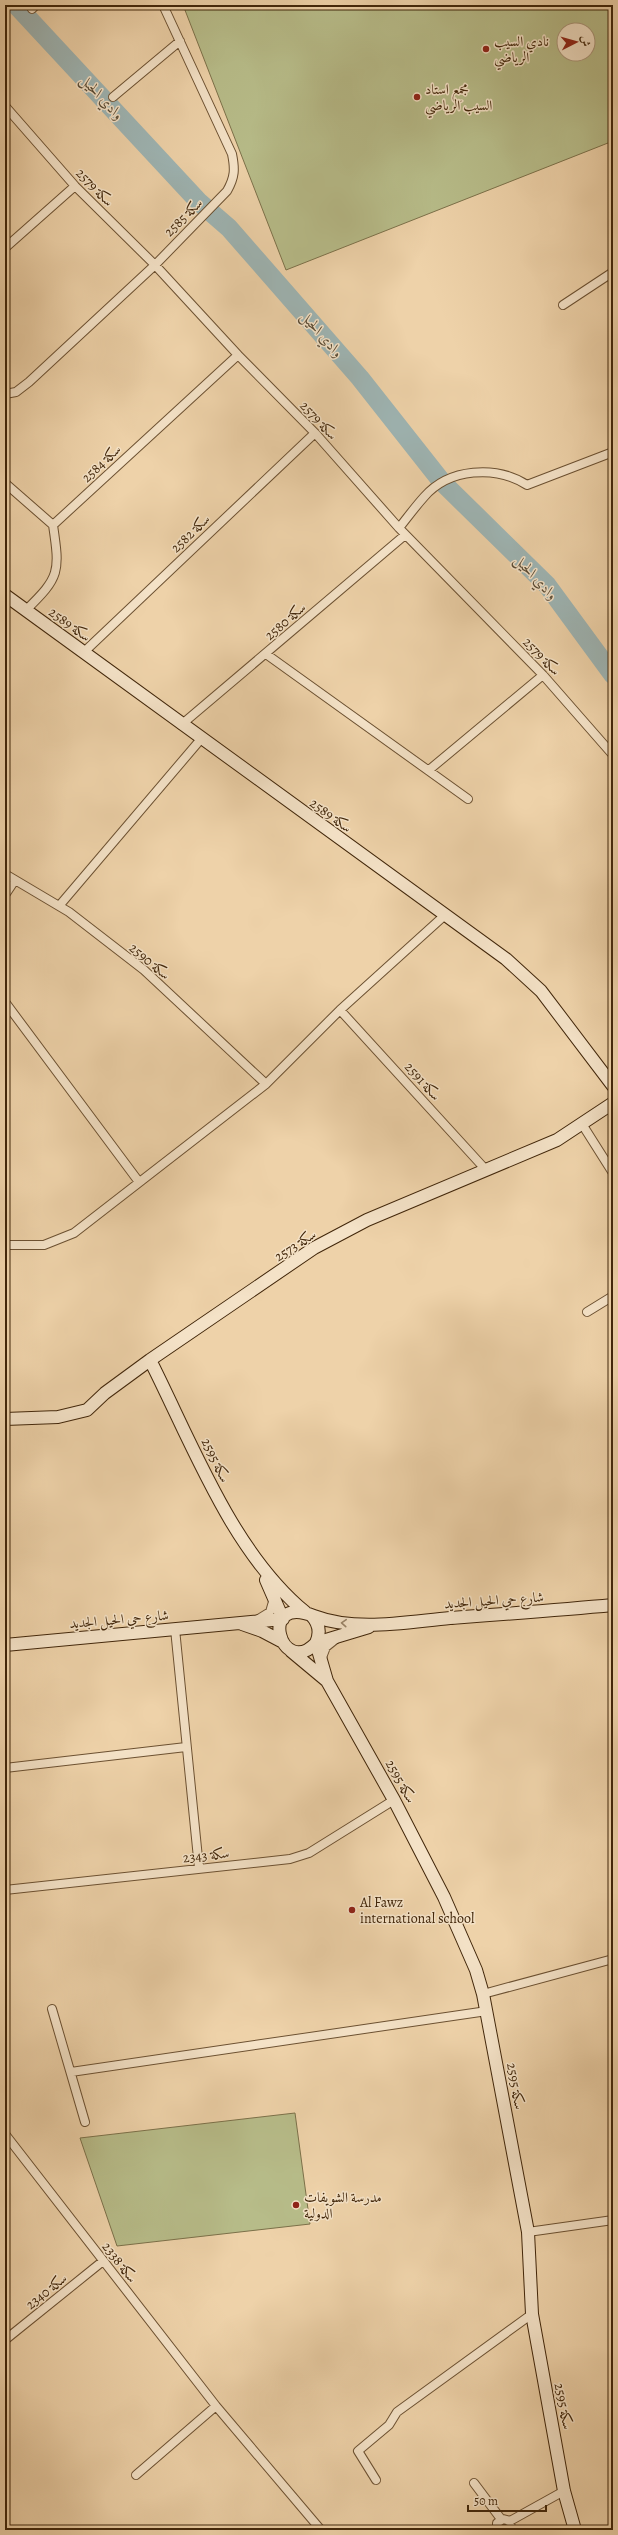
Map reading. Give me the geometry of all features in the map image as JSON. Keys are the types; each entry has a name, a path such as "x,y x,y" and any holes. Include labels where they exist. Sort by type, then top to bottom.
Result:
{"street":[{"name":"سكة 2585","path":"5,394 16,392 29,382 155,265 227,191 234,179 235,167 232,154 163,5"},
{"path":"113,98 180,41"},
{"name":"سكة 2579","path":"5,106 75,186 155,265 238,355 315,433 398,528 543,675 613,755"},
{"path":"5,248 75,186"},
{"path":"563,305 613,272"},
{"name":"سكة 2584","path":"53,525 238,355"},
{"name":"سكة 2582","path":"84,652 315,433"},
{"path":"398,528 424,496 442,482 457,475 499,473 514,477 527,485 613,452"},
{"path":"5,483 53,525 58,561 56,575 43,594 26,610"},
{"name":"سكة 2580","path":"180,725 266,654 405,535"},
{"name":"سكة 2589","path":"5,595 84,652 180,725 506,959 541,991 613,1086"},
{"path":"266,654 468,799"},
{"path":"429,770 543,675"},
{"path":"59,906 201,739"},
{"name":"سكة 2590","path":"5,874 59,906 144,970 266,1084"},
{"path":"5,895 15,880"},
{"path":"5,1245 44,1245 74,1233 266,1084 340,1010 445,915"},
{"path":"5,1002 139,1182"},
{"name":"سكة 2591","path":"340,1010 486,1170"},
{"name":"سكة 2573","path":"5,1420 58,1417 87,1410 105,1393 150,1360 314,1248 367,1220 557,1140 613,1103"},
{"path":"582,1124 613,1173"},
{"path":"587,1312 613,1296"},
{"name":"سكة 2595","path":"150,1360 221,1503 262,1569 280,1590 308,1613"},
{"name":"سكة 2595","path":"262,1569 283,1619"},
{"path":"257,1620 272,1609 274,1598"},
{"name":"شارع حي الحيل الجديد","path":"308,1613 334,1622 378,1624 613,1605"},
{"path":"293,1612 308,1613 318,1625 319,1637 316,1643 307,1650 290,1650 281,1641 279,1628 283,1619 293,1612"},
{"name":"شارع حي الحيل الجديد","path":"5,1645 257,1620 283,1619"},
{"name":"شارع حي الحيل الجديد","path":"237,1623 255,1627 281,1641"},
{"name":"شارع حي الحيل الجديد","path":"316,1643 378,1624"},
{"path":"175,1629 199,1868"},
{"path":"321,1661 326,1647 338,1637"},
{"name":"سكة 2595","path":"316,1643 327,1681 394,1800 444,1897 476,1970 487,2011 528,2232 532,2314 564,2491 575,2530"},
{"name":"سكة 2595","path":"290,1650 327,1681"},
{"path":"5,1768 186,1747"},
{"name":"سكة 2343","path":"5,1890 290,1859 309,1853 394,1800"},
{"path":"483,1994 613,1959"},
{"path":"52,2009 85,2122"},
{"path":"70,2072 487,2011"},
{"name":"سكة 2338","path":"5,2134 216,2406 321,2530"},
{"path":"528,2232 613,2220"},
{"name":"سكة 2340","path":"5,2340 103,2262"},
{"path":"376,2480 358,2451 389,2425 397,2412 532,2314"},
{"path":"136,2475 216,2406"},
{"path":"474,2483 501,2519 510,2526 564,2491"},
{"path":"497,2530 497,2523 501,2519"}],"green space":[{"name":"مجمع استاد السيب الرياضي","path":"183,5 613,5 613,141 286,270"},
{"path":"295,2113 310,2224 117,2246 80,2138"}],"waterway":[{"name":"وادي الحيل","path":"16,5 199,202 229,228 360,378 442,482 547,585 613,675"}],"place":[{"name":"نادي السيب الرياضي","path":"486,49"},
{"name":"مجمع استاد السيب الرياضي","path":"417,97"},
{"name":"Al Fawz international school","path":"352,1910"},
{"name":"مدرسة الشويفات الدولية","path":"296,2205"}]}
